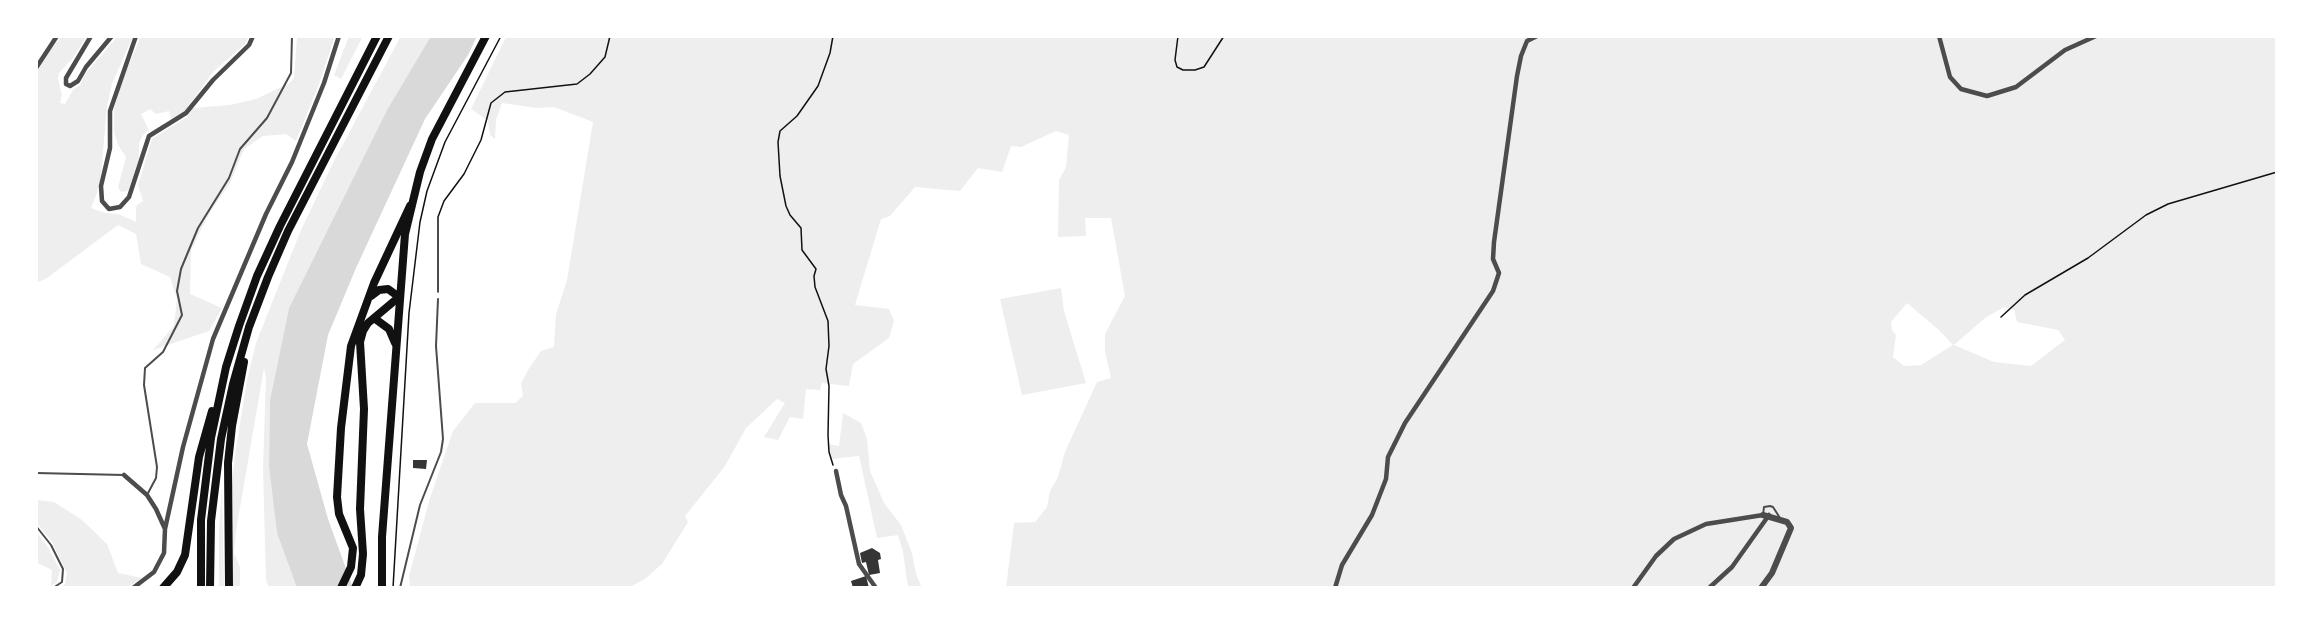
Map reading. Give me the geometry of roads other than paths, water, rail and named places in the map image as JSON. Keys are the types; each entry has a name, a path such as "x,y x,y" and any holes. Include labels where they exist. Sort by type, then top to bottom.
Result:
{"highway":[{"path":"201,588 201,520 205,482 220,394 239,326 257,276 280,226 377,36"},
{"path":"210,588 211,520 221,440 232,384 249,327 288,231 389,36"},
{"path":"341,587 351,567 353,548 339,514 337,491 351,346 368,298 410,206"},
{"path":"355,588 361,575 363,554 360,509 364,409 360,342 365,327 399,297 392,290 383,289 374,292 368,298"},
{"path":"374,318 389,329 395,343"},
{"path":"229,588 230,442 249,327"},
{"path":"163,588 177,572 184,555 203,437 220,394"}],"main road":[{"path":"382,588 382,537 395,343 402,253 410,206 432,139 486,36"}],"street":[{"path":"36,68 57,36"},
{"path":"91,36 66,78 66,84 70,86 78,81 86,67 112,36"},
{"path":"136,36 110,111 110,148 101,186 102,201 108,209 120,207 129,197 149,136 186,113 213,80 249,45 253,36"},
{"path":"133,588 154,572 164,553 165,529 183,447 213,339 266,214 292,162 324,83 339,36"},
{"path":"1335,588 1342,565 1372,515 1386,479 1388,457 1405,423 1494,291 1499,273 1493,259 1494,242 1517,76 1527,41 1538,36"},
{"path":"1940,36 1950,77 1961,89 1987,96 2016,87 2066,50 2096,36"},
{"path":"836,471 859,564 876,588"},
{"path":"124,475 147,495 165,529"},
{"path":"1709,588 1732,567 1766,515"},
{"path":"1633,588 1656,556 1674,539 1706,524 1766,515 1781,519 1790,525 1791,532 1772,573 1761,588"}],"lane":[{"path":"147,495 156,478 157,467 144,385 145,368 164,352 182,315 177,291 181,269 198,228 229,178 240,149 267,118 291,73 292,36"},
{"path":"400,588 420,505 441,452 443,439 436,346 438,299"},
{"path":"36,473 124,475"},
{"path":"36,526 51,545 63,569 62,582 53,588"}]}
